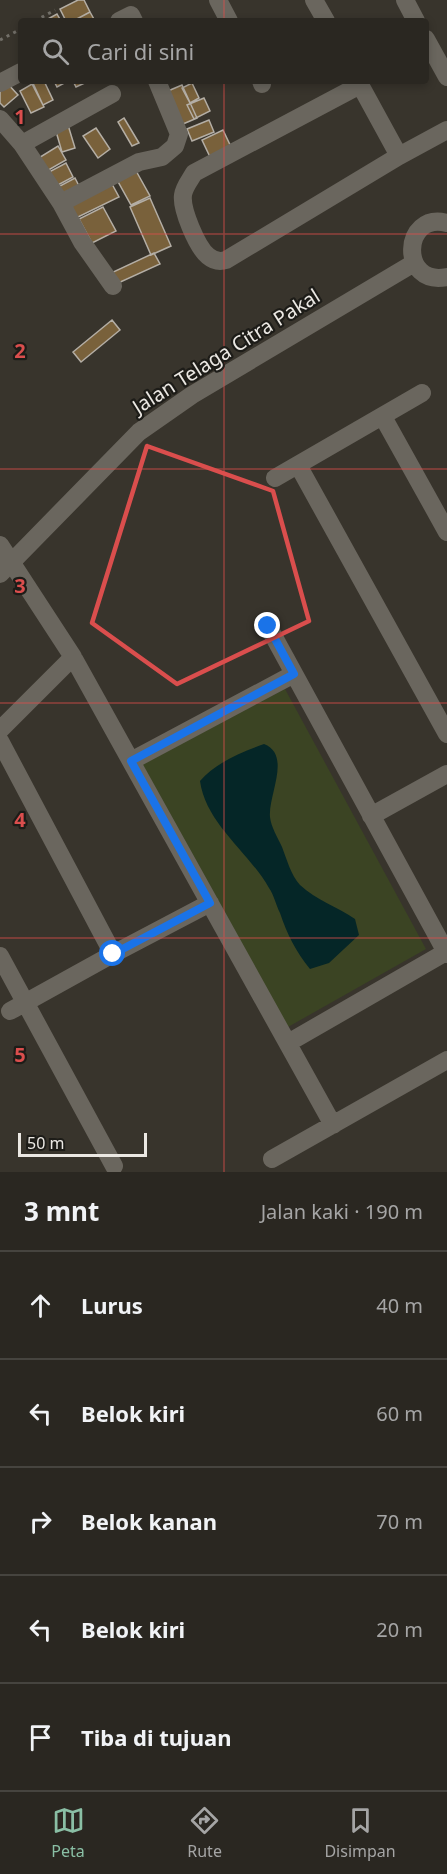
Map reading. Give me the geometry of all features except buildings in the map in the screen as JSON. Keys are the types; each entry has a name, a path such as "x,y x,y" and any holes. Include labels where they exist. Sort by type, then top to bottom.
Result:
{"street":[{"path":"218,0 227,18"},
{"path":"314,0 324,18"},
{"path":"405,0 414,18"},
{"path":"429,44 447,77"},
{"path":"0,83 18,74"},
{"path":"61,203 139,162 162,156 175,146 179,134 158,84"},
{"path":"357,84 194,173 182,196 188,222 207,256 218,262 226,260 399,156 447,130"},
{"path":"360,84 399,156"},
{"path":"22,144 112,94"},
{"path":"0,119 22,144 61,203 82,242 113,286"},
{"path":"447,223 434,222 426,225 419,230 411,246 414,263 420,270 435,278 447,277"},
{"name":"Jalan Telaga Citra Pakal","path":"6,568 139,432 192,395 414,263"},
{"path":"275,478 422,393"},
{"path":"383,417 447,532"},
{"path":"298,465 447,734"},
{"path":"0,545 6,568 73,657 333,1125"},
{"path":"268,626 446,953 288,1043"},
{"path":"0,730 73,657"},
{"path":"131,761 294,674"},
{"path":"0,741 113,954"},
{"path":"371,816 447,774"},
{"path":"18,1007 210,903"},
{"path":"0,956 18,1007 114,1166"},
{"path":"272,1159 447,1060"}],"path":[{"path":"40,18 55,10"},
{"path":"0,40 18,31"}],"highlighted area":[{"path":"147,446 273,491 309,621 177,684 92,623"}],"green space":[{"path":"285,689 426,949 288,1027 141,765"}],"water":[{"path":"264,744 272,749 278,766 270,817 292,872 306,890 355,919 359,935 329,963 310,969 292,942 271,891 210,811 200,781 221,763"}],"route":[{"path":"113,954 210,903 131,761 294,674 268,626"}]}
